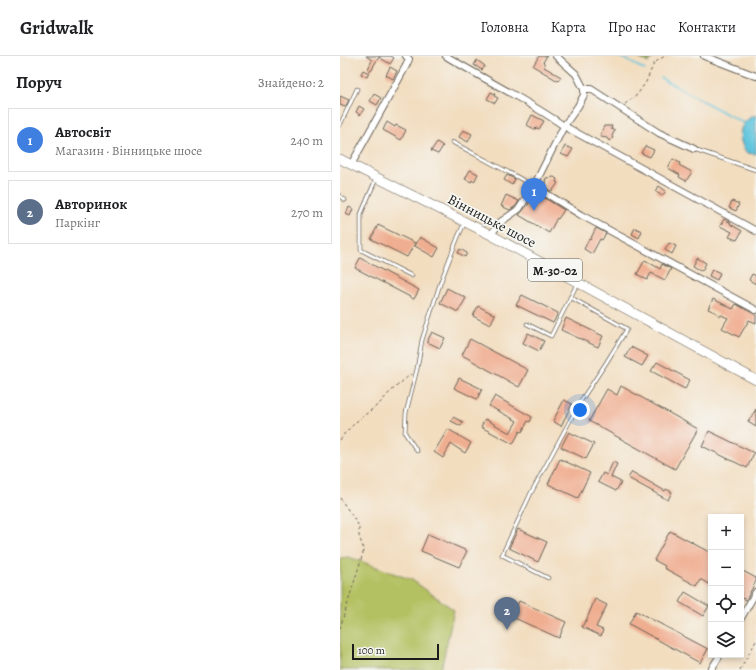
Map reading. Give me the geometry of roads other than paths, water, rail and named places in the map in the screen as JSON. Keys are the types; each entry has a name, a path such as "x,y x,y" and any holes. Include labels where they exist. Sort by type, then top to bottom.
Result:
{"main road":[{"name":"Вінницьке шосе","path":"340,159 465,222 756,380"}],"street":[{"path":"446,56 509,93 539,108 564,126 756,230"},
{"path":"556,56 592,89 659,133 694,149"},
{"path":"704,56 756,76"},
{"path":"351,165 408,57"},
{"path":"491,236 499,223 519,209 534,186 564,126 584,95 584,89 576,74"},
{"path":"584,89 592,89"},
{"path":"534,186 581,215 756,310"},
{"path":"744,613 756,592"},
{"path":"711,670 718,658"}],"lane":[{"path":"340,125 357,89"},
{"path":"452,142 534,186"},
{"path":"694,149 756,170"},
{"path":"376,177 361,214 362,250 412,276"},
{"path":"340,196 345,200"},
{"path":"417,451 405,432 406,413 417,369 422,340 441,281 465,222"},
{"path":"527,324 551,336 578,283"},
{"path":"548,578 502,554 531,493 580,402 627,329 570,297"}],"water":[{"path":"756,115 756,154 747,153 741,142 740,136 742,126 750,118"}],"waterway":[{"path":"619,56 645,70"},
{"path":"661,78 743,123"}],"place":[{"name":"Автосвіт","path":"534,211"},
{"name":"Авторинок","path":"507,630"}]}
